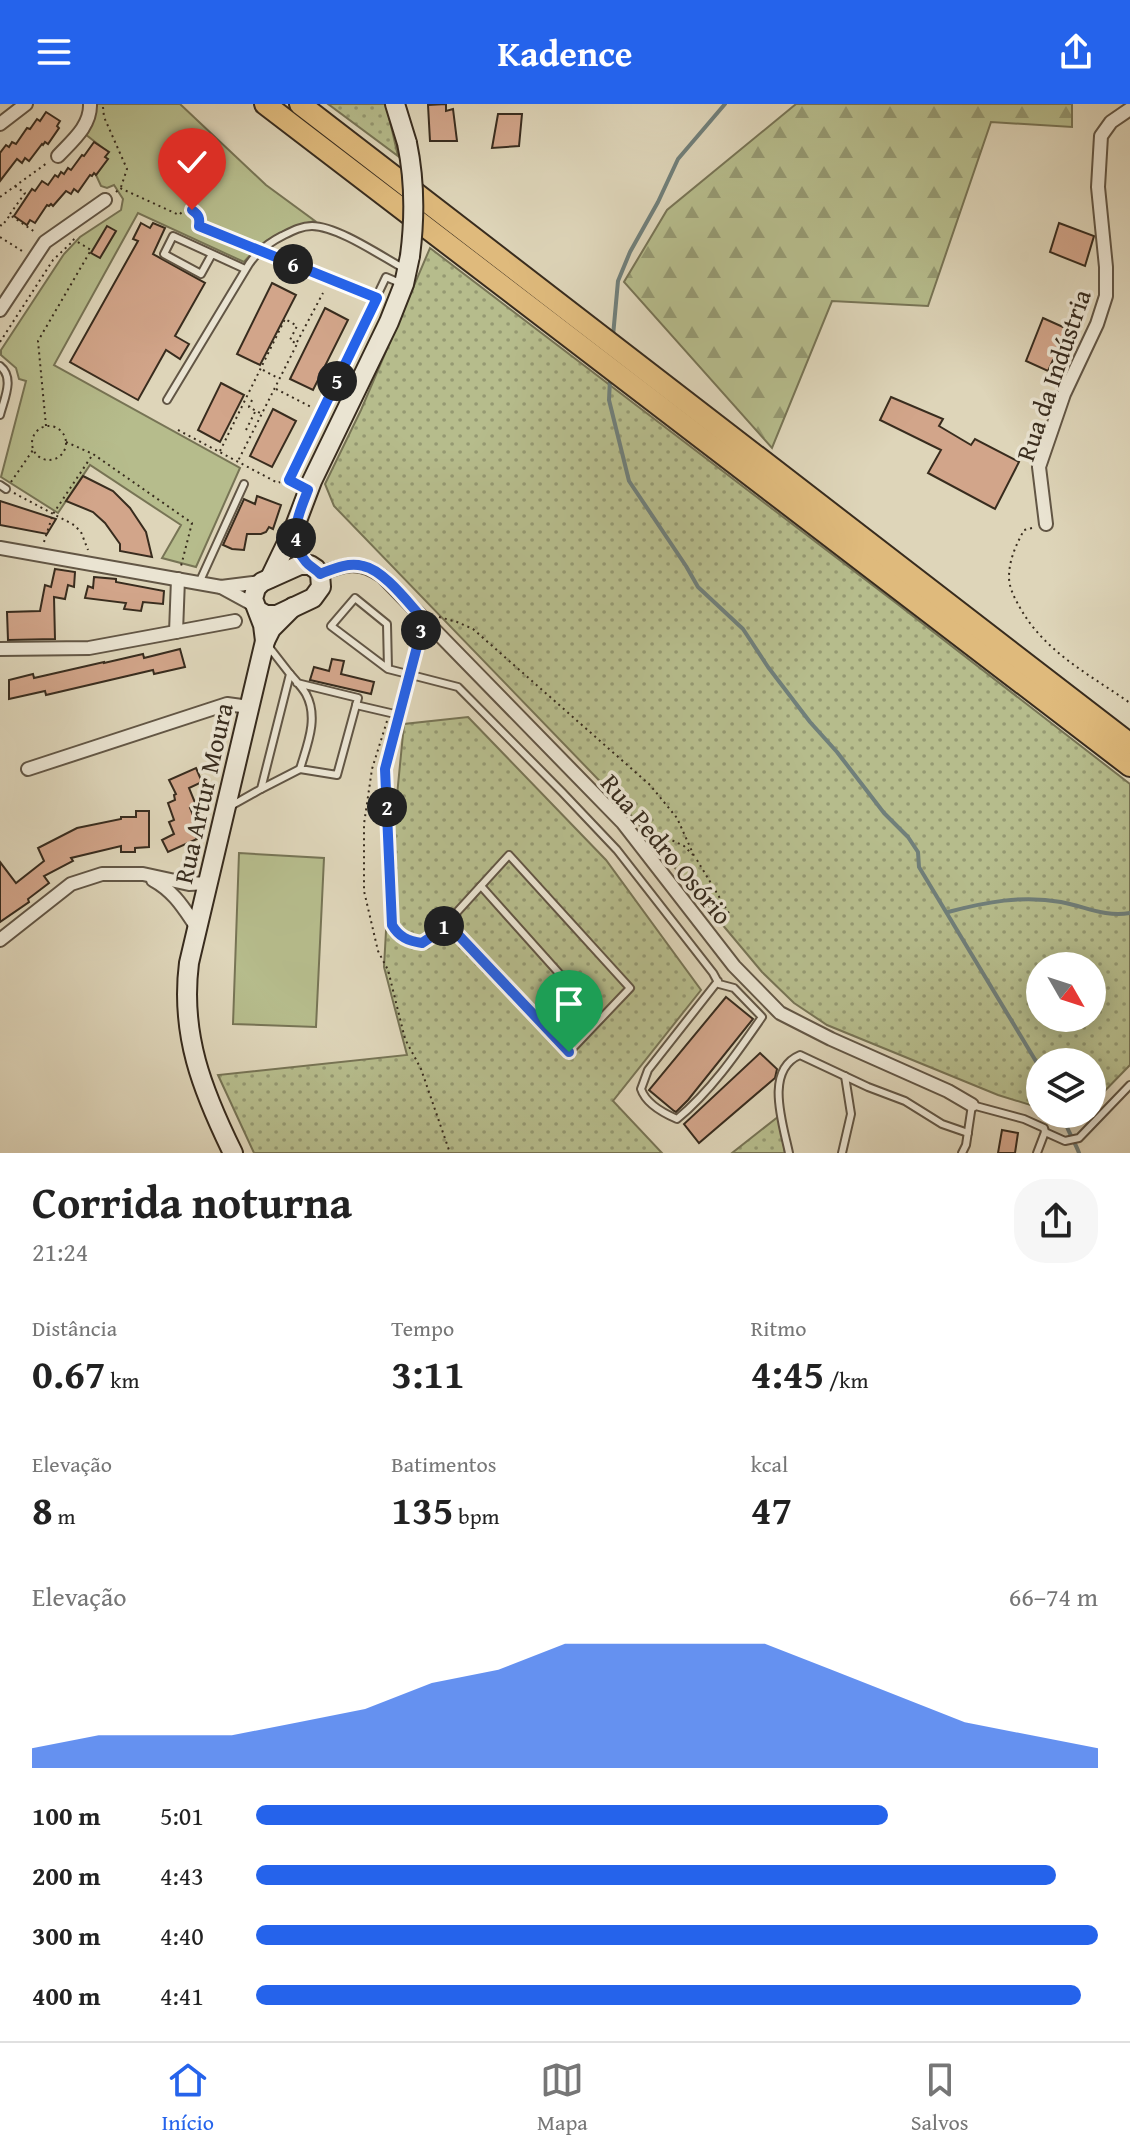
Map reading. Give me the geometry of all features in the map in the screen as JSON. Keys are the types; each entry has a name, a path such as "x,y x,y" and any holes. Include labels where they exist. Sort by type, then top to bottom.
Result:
{"main road":[{"path":"265,104 1130,766"},
{"path":"300,104 1130,744"},
{"path":"265,641 253,593 266,580 295,526 308,490 389,322 407,270 415,202 411,162 395,104"},
{"path":"256,608 272,616 317,595 321,587 314,569 299,548 295,526"},
{"path":"266,580 300,565 314,569"},
{"path":"265,641 271,629 293,607"},
{"name":"Rua Artur Moura","path":"233,1153 201,1080 190,1037 187,982 265,641"}],"street":[{"path":"0,124 26,104"},
{"path":"58,156 85,125 90,115 90,104"},
{"name":"Rua da Indústria","path":"1046,524 1039,467 1064,394 1097,324 1106,296 1098,187 1101,136 1111,122 1130,109"},
{"path":"0,310 47,240 105,200"},
{"path":"0,548 221,587 266,580"},
{"name":"Rua Pedro Osório","path":"314,569 362,565 382,576 623,823 734,966 780,1013 972,1105"},
{"path":"176,632 178,579"},
{"path":"221,587 256,608"},
{"path":"0,649 89,648 235,621"},
{"path":"28,769 227,704 249,707"},
{"path":"0,940 71,884 102,874 143,874 189,884 208,883"},
{"path":"143,874 179,899 198,929"}],"lane":[{"path":"167,400 259,250 296,229 316,226 328,229 407,270"},
{"path":"212,254 201,274 164,254 173,236 245,269"},
{"path":"308,490 289,480 386,277 407,270"},
{"path":"0,366 7,372 8,380 0,415"},
{"path":"199,583 244,484"},
{"path":"388,669 387,624 355,598 331,626 388,669 458,687 617,850 718,981 719,984 734,988 762,1017 702,1095 677,1119 647,1100 641,1089 642,1083 648,1070 718,981"},
{"path":"424,620 385,769 392,925 408,941 422,943 440,931 447,923 509,855 630,988 569,1052 447,923"},
{"path":"265,641 306,695 313,715 300,769"},
{"path":"261,789 290,674"},
{"path":"226,809 300,769 337,775 358,698 297,683"},
{"path":"356,705 399,715"},
{"path":"481,886 600,1019"},
{"path":"789,1153 780,1101 780,1081 784,1066 800,1055 905,1101 942,1124 968,1133"},
{"path":"842,1153 851,1114 845,1076"},
{"path":"962,1153 972,1105 1040,1125 1045,1132 1065,1141 1079,1138 1130,1085"},
{"path":"1037,1153 1045,1132"}],"path":[{"path":"102,104 104,117 127,169 120,188 105,200"},
{"path":"0,197 58,156"},
{"path":"1,227 25,193 14,186"},
{"path":"120,188 179,215 192,210 198,214 199,226 377,298"},
{"path":"10,215 47,240"},
{"path":"0,237 34,259"},
{"path":"0,342 53,260 73,241"},
{"path":"46,426 38,341 91,250 80,243"},
{"path":"238,461 323,293"},
{"path":"220,451 285,319 297,326 290,340 297,344"},
{"path":"260,369 279,379"},
{"path":"275,388 322,413"},
{"path":"245,400 252,401 249,407 261,414"},
{"path":"246,430 256,411"},
{"path":"66,442 63,453 53,460 41,459 32,444 36,433 46,426 57,428 66,442 93,454 192,523 178,579"},
{"path":"178,430 278,483 289,480"},
{"path":"33,450 3,487 74,525 81,532 93,564"},
{"path":"39,555 53,514 93,454"},
{"path":"1046,524 1024,530 1011,558 1009,579 1016,602 1054,651 1130,703"},
{"path":"424,620 432,615 473,629 650,785 677,818 695,858 730,915"},
{"path":"623,823 646,826 684,846 695,858"}],"green space":[{"path":"95,104 180,104 266,185 315,221 276,235 244,262 138,213 54,365 240,468 196,567 162,558 181,525 90,465 58,513 1,477 26,381 19,379 16,368 1,355 1,350 64,254 80,237 121,210 123,199 114,185 107,188 101,186 96,175 108,152 85,134 95,117"},
{"path":"328,104 386,104 398,156"},
{"path":"796,104 1072,104 1072,127 991,122 928,306 832,301 772,448 624,282 667,210"},
{"path":"430,248 1130,784 1130,1065 1106,1090 1106,1048 1026,1048 1026,1104 827,1025 794,1003 762,972 619,801 334,506 325,484 361,410"},
{"path":"468,717 606,860 701,990 613,1101 662,1153 254,1153 218,1075 407,1055 384,967 404,724"},
{"path":"239,853 324,858 316,1027 233,1024"},
{"path":"779,1116 785,1153 732,1153"}],"building":[{"path":"446,104 446,111 453,109 457,141 430,141 428,105"},
{"path":"46,112 60,121 59,128 48,144 42,144 29,161 25,158 22,163 17,159 0,181 0,153 6,145 16,144 27,128 30,129 37,119 40,121"},
{"path":"498,114 522,114 519,146 492,148"},
{"path":"94,142 109,152 105,157 108,159 96,175 90,175 78,192 74,189 71,194 66,191 53,206 47,205 35,223 30,220 27,225 14,216 32,189 35,191 42,181 48,185 55,175 64,174 68,168 71,170"},
{"path":"141,223 150,228 153,223 165,228 153,254 205,283 175,336 189,344 180,359 166,350 138,400 70,362 138,241 133,239"},
{"path":"1059,223 1094,236 1085,266 1050,252"},
{"path":"107,226 116,231 100,258 91,253"},
{"path":"272,283 296,295 260,365 237,354"},
{"path":"325,308 348,320 313,390 290,379"},
{"path":"1043,318 1072,331 1060,363 1053,360 1048,371 1026,361"},
{"path":"221,383 244,395 220,442 198,430"},
{"path":"891,397 943,419 939,426 971,445 975,439 1019,462 995,509 928,473 941,450 880,420"},
{"path":"273,409 296,421 272,467 250,456"},
{"path":"83,476 113,491 130,508 146,532 152,557 120,551 120,544 105,523 93,512 66,501"},
{"path":"257,496 281,505 273,529 269,527 261,534 247,534 244,550 223,545 244,499 255,504"},
{"path":"0,501 56,519 47,534 0,525"},
{"path":"55,569 75,572 74,587 68,585 65,599 54,597 55,639 8,640 7,612 40,611 45,585 51,587"},
{"path":"94,577 164,591 163,604 143,602 141,611 124,609 126,603 85,598 88,586 93,588"},
{"path":"180,649 185,667 154,674 153,670 46,695 45,691 9,699 9,680 33,674 34,678"},
{"path":"332,659 344,661 341,674 374,682 371,694 310,680 314,667 329,671"},
{"path":"196,768 202,782 189,788 196,805 190,808 197,824 192,827 197,839 168,852 162,840 174,834 169,822 174,820 168,803 175,800 176,794 169,780"},
{"path":"136,811 149,811 149,847 135,848 135,852 121,852 121,846 71,858 73,861 44,876 49,883 28,899 29,902 0,922 0,862 16,883 44,861 38,848 77,828 121,817 136,817"},
{"path":"726,997 753,1019 676,1112 649,1090"},
{"path":"760,1053 777,1069 775,1078 699,1143 684,1124"},
{"path":"1002,1130 1018,1133 1015,1153 998,1153"}],"waterway":[{"path":"613,336 618,281 630,252 678,159 725,104"},
{"path":"610,379 609,400 629,481 698,587 743,629 810,722 884,813 908,837 918,852 919,867 1028,1048"},
{"path":"948,912 990,903 1032,899 1061,902 1104,913 1130,913"},
{"path":"1068,1128 1079,1153"}],"route":[{"path":"192,210 198,214 199,226 377,298 289,480 308,490 295,526 296,539 307,565 320,574 349,565 370,568 382,576 424,620 385,769 392,925 408,941 422,943 447,923 569,1052"}]}
